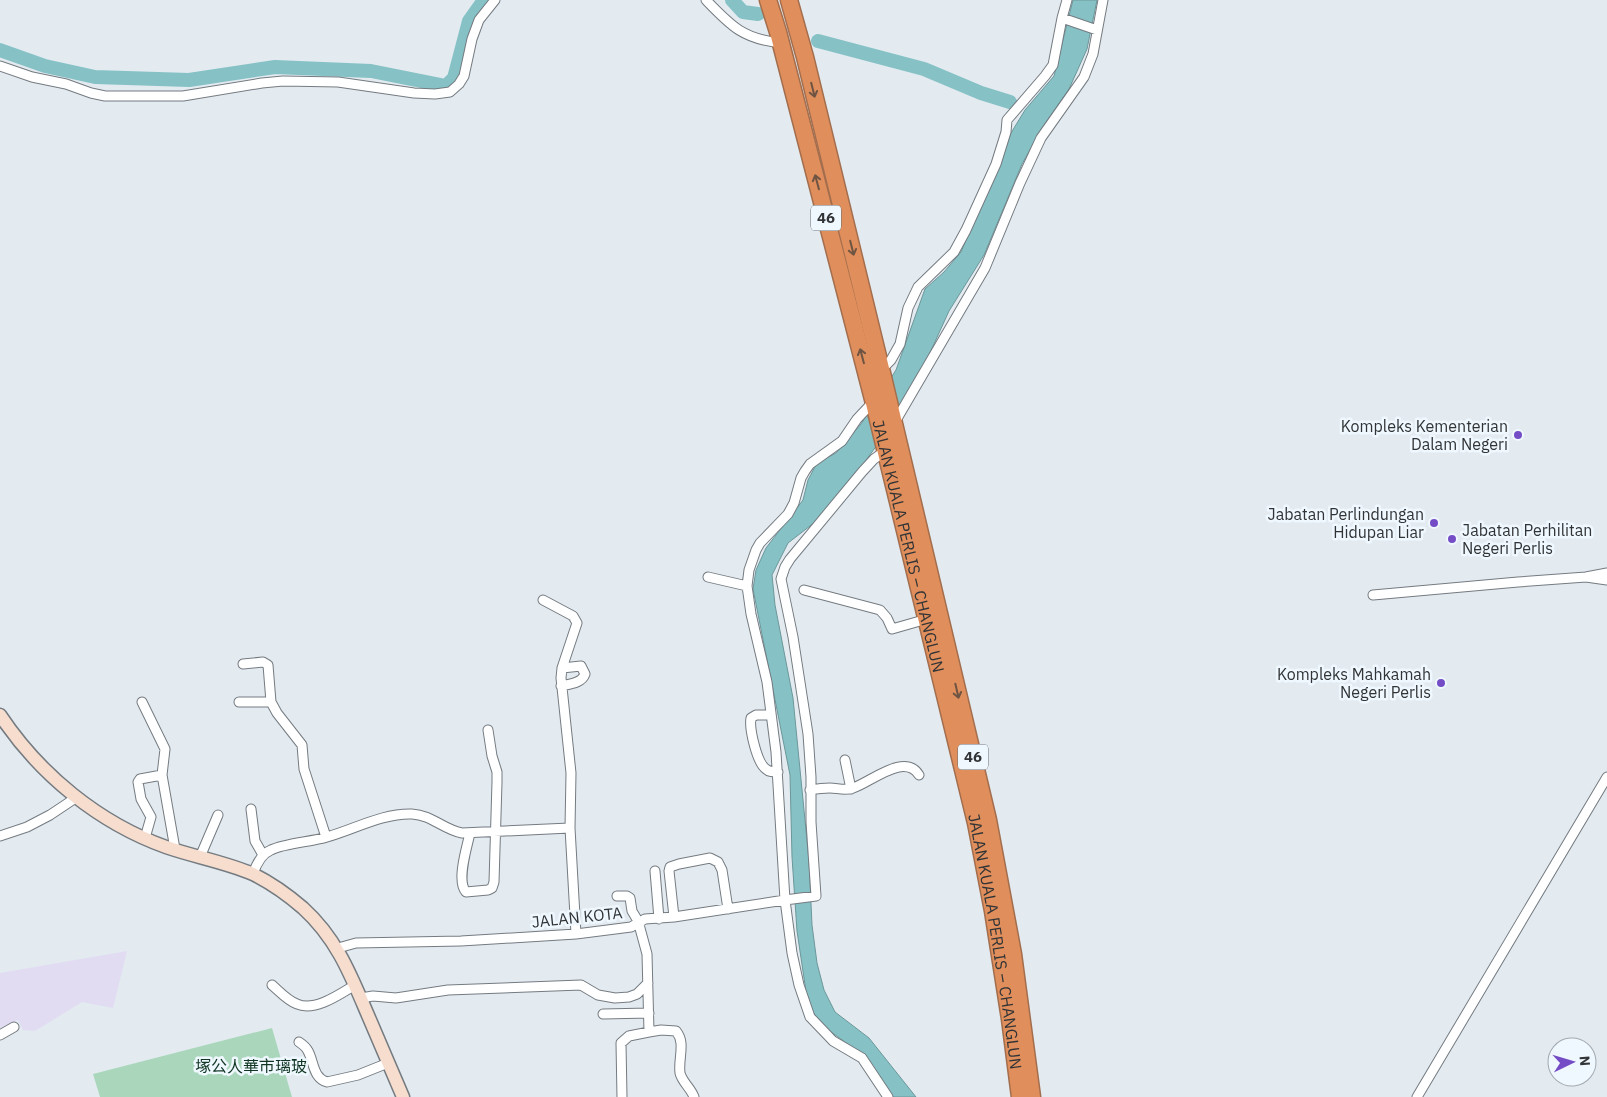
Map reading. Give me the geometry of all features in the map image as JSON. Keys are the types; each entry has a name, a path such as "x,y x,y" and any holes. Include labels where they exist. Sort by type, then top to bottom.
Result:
{"highway":[{"name":"JALAN KUALA PERLIS – CHANGLUN","path":"789,0 882,372 988,820 1013,954 1032,1097"},
{"name":"JALAN KUALA PERLIS – CHANGLUN","path":"773,17 874,402 961,759 987,878 1010,1020 1020,1097"}],"main road":[{"path":"0,715 13,735 40,766 77,797 118,826 175,850 253,874 277,888 303,909 324,930 338,948 403,1097"}],"street":[{"path":"0,66 32,77 66,84 105,96 182,96 283,81 338,82 435,94 450,92 459,84 464,76 472,39 479,20 495,0"},
{"path":"706,0 727,21 743,33 763,41 773,17"},
{"path":"882,372 900,344 908,308 918,287 948,259 960,242 994,170 1006,132 1007,120 1050,70 1055,59 1067,0"},
{"path":"894,423 985,268 1041,138 1084,77 1093,54 1094,29 1103,0"},
{"path":"1064,19 1094,29"},
{"path":"874,402 857,419 842,441 810,464 805,471 801,478 794,503 788,514 760,543 756,550 749,570 748,586 751,614 764,668 771,714 778,772 792,952 801,990 810,1017 833,1041 862,1058 888,1097"},
{"path":"884,448 790,559 785,567 782,579 806,716 810,752 810,790 829,788 852,789 899,767 910,766 919,776"},
{"path":"1373,595 1586,577 1607,573"},
{"path":"708,577 748,586"},
{"path":"1586,577 1607,580"},
{"path":"804,590 880,610 892,628 927,619"},
{"path":"543,600 573,616 577,622 562,668 561,686 571,773 570,828 576,934"},
{"path":"243,664 263,662 268,664 271,702 277,713 302,745 304,769 326,837"},
{"path":"561,686 578,682 583,679 585,674 581,666 562,668"},
{"path":"142,702 164,746 162,775 175,850"},
{"path":"240,702 271,702"},
{"path":"771,714 753,716 750,722 755,746 763,767 771,772 778,772"},
{"path":"470,833 462,869 462,887 466,892 488,890 492,888 494,882 497,772 492,756 488,730"},
{"path":"845,760 852,789"},
{"path":"145,838 151,817 141,799 138,782 140,779 162,775"},
{"path":"1417,1097 1607,777"},
{"name":"JALAN KOTA","path":"338,948 356,943 452,941 576,934 631,927 644,918 660,919 789,899 815,897 810,790"},
{"path":"0,836 27,827 50,815 77,797"},
{"path":"251,808 255,841 263,855"},
{"path":"253,874 263,855 272,849 326,837 384,818 404,814 429,817 454,831 470,833 570,828"},
{"path":"200,857 218,815"},
{"path":"674,917 668,872 670,868 679,864 710,858 718,862 722,870 728,909"},
{"path":"654,871 660,919"},
{"path":"617,896 627,896 630,898 632,910 638,922 647,954 649,1032"},
{"path":"361,998 373,996 396,998 448,990 578,985 598,995 615,998 629,997 637,994 648,984"},
{"path":"272,985 292,1002 302,1006 326,1002 355,985"},
{"path":"603,1014 649,1013"},
{"path":"0,1035 14,1027"},
{"path":"622,1097 621,1043 629,1036 661,1030 676,1030 680,1036 682,1049 680,1073 694,1097"},
{"path":"299,1042 308,1051 313,1068 318,1076 327,1082 358,1075 388,1063"}],"shaded area":[{"path":"127,951 113,1008 82,1002 35,1031 23,1030 18,1020 0,1028 0,973"}],"green space":[{"name":"塚公人華市璃玻","path":"272,1028 292,1097 100,1097 93,1074"}],"water":[{"path":"1073,0 1097,0 1087,49 1069,89 1044,125 1022,164 984,255 949,311 924,366 890,427 819,519 788,543 772,575 775,605 793,698 809,861 812,925 817,963 824,990 835,1012 869,1038 916,1097 892,1097 860,1053 823,1026 808,1005 797,931 792,857 790,775 753,589 756,570 766,548 803,500 808,480 817,463 836,453 861,424 896,370 925,289 944,272 961,252 1011,133 1025,110 1054,76"}],"waterway":[{"path":"0,50 45,66 95,77 189,80 275,67 371,71 446,86 454,78 469,21 484,0"},
{"path":"732,0 743,12 758,14"},
{"path":"818,41 924,69 981,93 1010,102"}],"place":[{"name":"Kompleks Kementerian Dalam Negeri","path":"1518,435"},
{"name":"Jabatan Perlindungan Hidupan Liar","path":"1434,523"},
{"name":"Jabatan Perhilitan Negeri Perlis","path":"1452,539"},
{"name":"Kompleks Mahkamah Negeri Perlis","path":"1441,683"}]}
